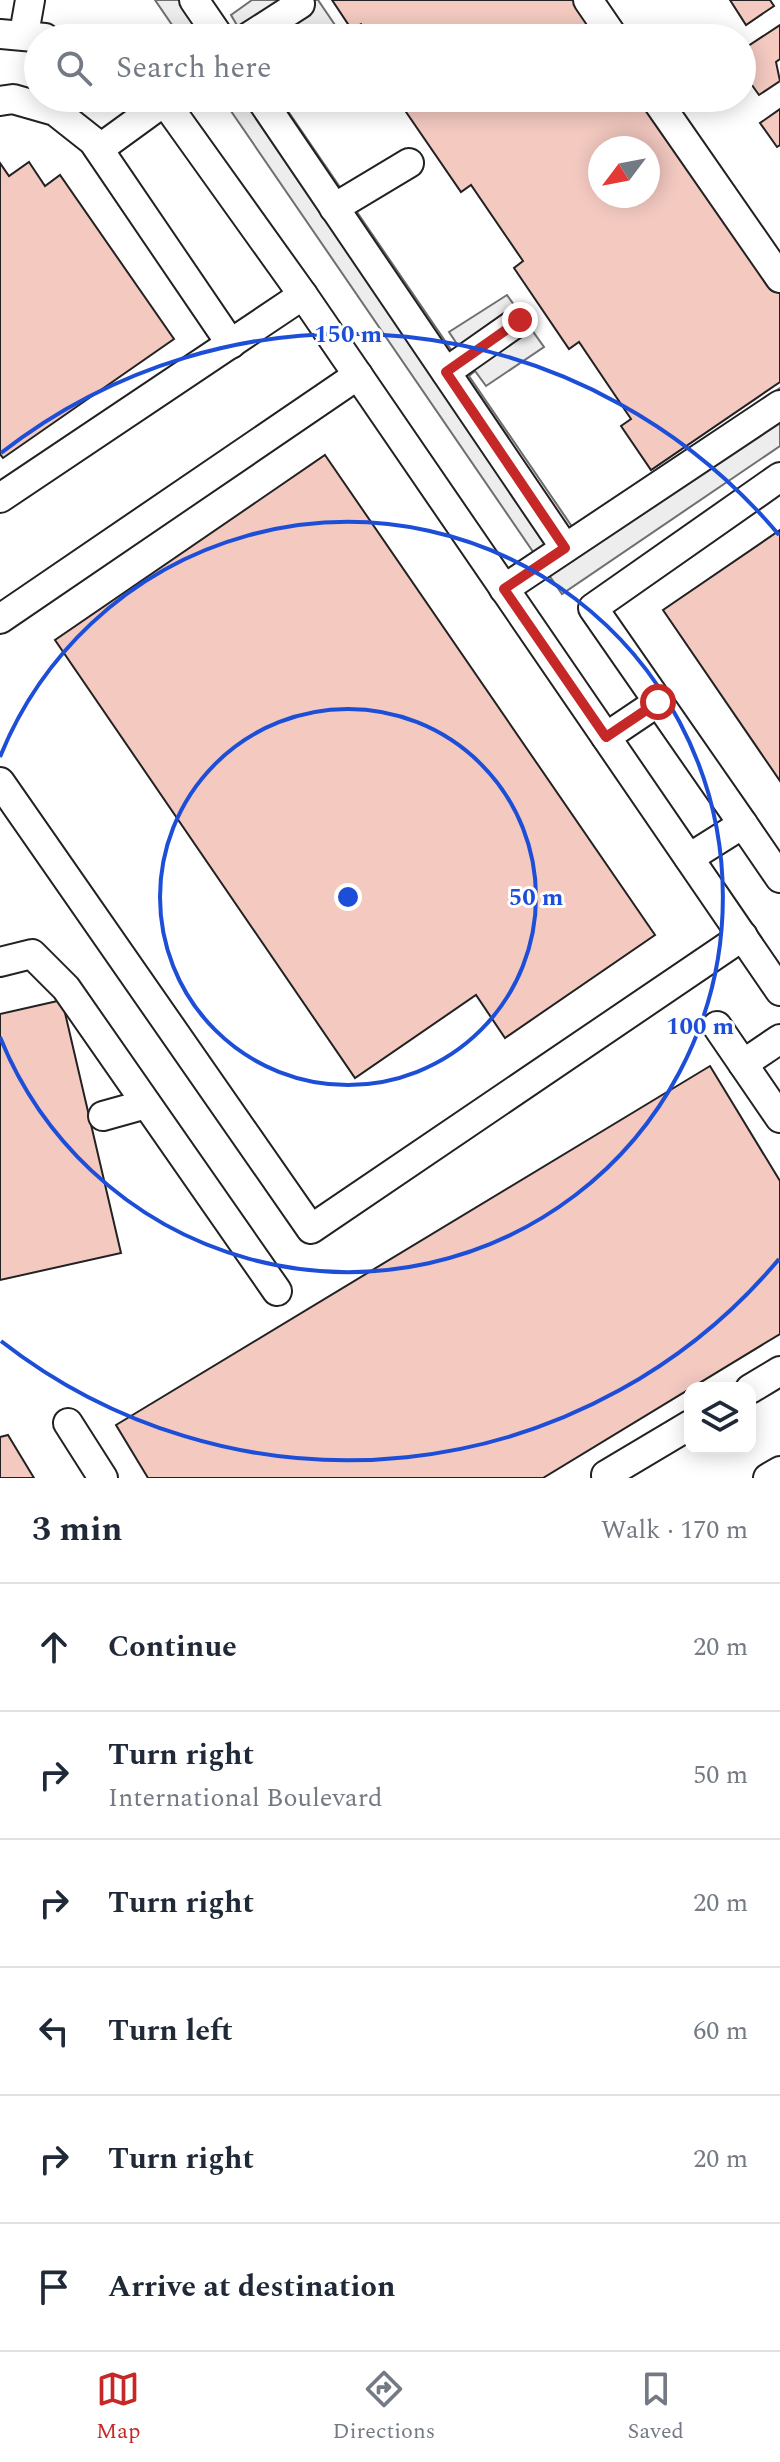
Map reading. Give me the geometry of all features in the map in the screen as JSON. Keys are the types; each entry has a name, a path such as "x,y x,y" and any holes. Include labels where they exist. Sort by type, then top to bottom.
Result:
{"street":[{"path":"25,24 30,0"},
{"path":"194,0 210,24"},
{"path":"588,0 604,24"},
{"path":"269,24 300,4"},
{"path":"0,101 13,99 24,102"},
{"path":"56,112 99,149 231,344"},
{"path":"99,149 147,112"},
{"path":"172,112 303,295 780,991"},
{"path":"269,112 565,548"},
{"path":"665,112 780,278"},
{"path":"334,208 409,163"},
{"path":"0,498 303,295"},
{"path":"446,372 520,320"},
{"path":"0,619 358,375"},
{"path":"504,589 780,405"},
{"path":"780,477 593,608 780,878"},
{"path":"606,737 658,702"},
{"path":"0,782 311,1229 743,936"},
{"path":"689,858 743,824"},
{"path":"0,962 32,954 66,988 277,1291"},
{"path":"717,1026 780,1118"},
{"path":"743,1064 780,1039"},
{"path":"103,1116 146,1104"},
{"path":"756,1385 780,1371"},
{"path":"68,1423 103,1478"},
{"path":"605,1477 684,1429"},
{"path":"768,1478 780,1471"}],"shaded area":[{"path":"155,0 211,0 227,24 171,24"},
{"path":"252,0 318,0 334,24 236,24 231,15"},
{"path":"232,112 289,112 452,351 459,347 449,332 507,295 544,347 486,386 475,371 469,376 573,528 780,388 780,446 562,594"}],"building":[{"path":"332,0 583,0 599,24 361,24 348,24"},
{"path":"730,0 770,0 774,6 745,24"},
{"path":"780,25 780,59 776,62 780,81 759,95 756,91 756,41"},
{"path":"780,109 780,145 777,147 760,123"},
{"path":"406,112 660,112 780,288 780,382 651,470 621,426 631,419 579,342 569,349 514,268 523,261 471,185 461,192"},
{"path":"29,162 45,186 60,175 174,339 3,458 0,454 0,163 9,176"},
{"path":"325,455 655,935 505,1038 476,995 355,1078 55,640"},
{"path":"780,530 780,781 663,610"},
{"path":"62,1000 121,1253 0,1280 0,1014"},
{"path":"710,1066 780,1181 780,1334 701,1382 684,1382 684,1392 543,1478 148,1478 116,1425"},
{"path":"8,1435 34,1478 0,1478 0,1437"}],"route":[{"path":"520,320 446,372 565,548 504,589 606,737 658,702"}]}
